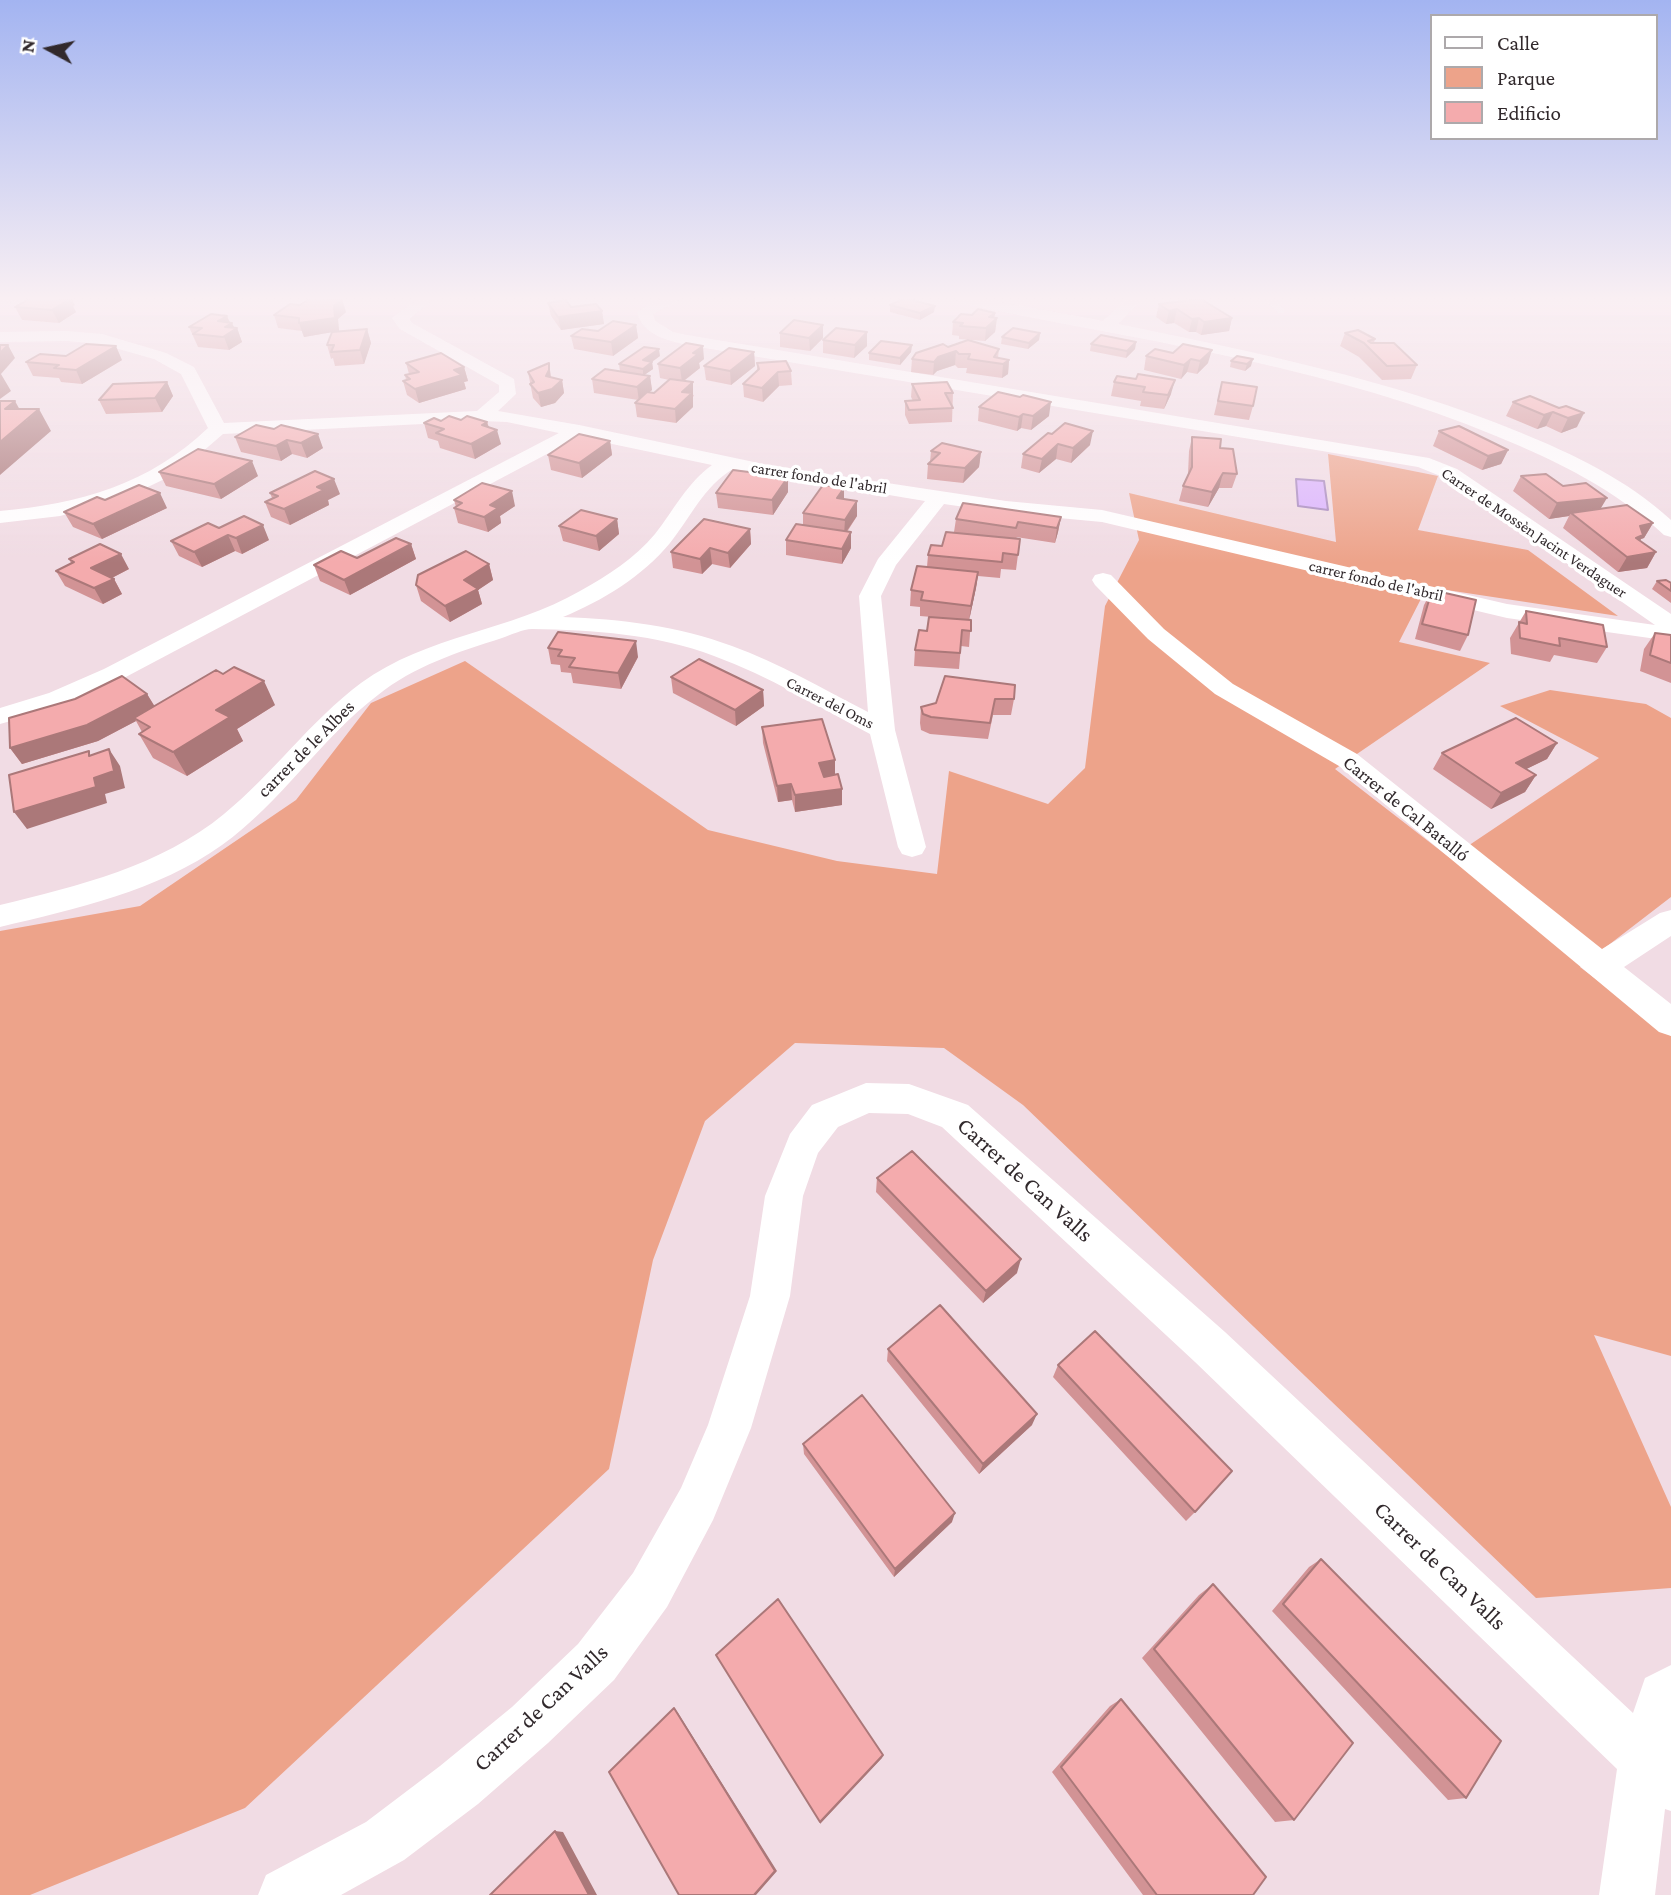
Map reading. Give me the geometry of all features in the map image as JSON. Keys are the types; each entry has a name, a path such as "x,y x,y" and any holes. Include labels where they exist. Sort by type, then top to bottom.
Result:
{"street":[{"path":"0,517 76,508 143,483 199,451 218,429 196,386"},
{"path":"482,416 507,394 508,386"},
{"name":"Carrer de Mossèn Jacint Verdaguer","path":"967,386 1422,462 1450,473 1671,625"},
{"path":"1371,386 1487,424 1578,464 1636,501 1671,531"},
{"name":"carrer fondo de l'abril","path":"218,429 507,417 730,463 938,498 1006,508 1102,516 1507,611 1671,634"},
{"path":"0,716 67,696 113,674 579,430"},
{"name":"carrer de le Albes","path":"0,916 115,884 181,856 232,823 268,789 333,718 369,688 445,648 531,623 609,583 653,550 703,480 713,471 730,463"},
{"name":"Carrer del Oms","path":"882,730 870,596 886,564 938,498"},
{"name":"Carrer de Cal Batalló","path":"1103,580 1156,634 1224,689 1348,760 1671,1023"},
{"name":"Carrer del Oms","path":"531,623 587,624 645,631 698,642 737,656 882,730"},
{"path":"882,730 912,847"},
{"path":"1600,966 1671,921"},
{"name":"Carrer de Can Valls","path":"286,1895 385,1840 479,1768 530,1725 596,1662 650,1590 697,1504 729,1428 771,1296 784,1196 803,1145 825,1116 866,1098 909,1099 955,1116 1210,1347 1658,1773"},
{"path":"1627,1895 1658,1773 1663,1696 1671,1690"}],"green space":[{"path":"1328,454 1438,476 1418,530 1528,550 1618,616 1427,587 1399,642 1490,663 1335,769 1450,858 1599,758 1500,706 1550,690 1646,704 1671,718 1671,897 1580,967 1671,1036 1671,1356 1594,1335 1671,1507 1671,1588 1536,1598 1023,1105 944,1048 795,1043 705,1121 653,1260 609,1469 245,1808 30,1895 0,1895 0,931 140,906 296,800 371,703 465,661 708,830 837,861 937,874 949,771 1048,804 1085,768 1105,606 1139,540 1129,493 1336,542"}],"shaded area":[{"path":"1296,479 1324,481 1328,510 1298,506"}],"building":[{"path":"111,386 164,386 155,398 99,400"},
{"path":"532,386 555,386 552,389 538,393"},
{"path":"662,386 688,386 682,392 692,393 675,409 635,403 647,392 654,393"},
{"path":"913,386 949,386 953,393 945,393 953,408 909,410 905,401 920,400"},
{"path":"1141,386 1172,386 1168,395 1143,392 1145,387"},
{"path":"1221,386 1257,387 1253,406 1218,401"},
{"path":"998,392 1051,402 1033,416 1023,414 1019,417 979,407"},
{"path":"1530,396 1559,408 1566,406 1584,413 1568,418 1553,412 1544,415 1513,402"},
{"path":"0,401 15,401 5,409 39,409 0,442"},
{"path":"449,416 461,420 467,416 487,422 482,425 497,430 471,444 436,433 444,429 424,423 434,418 441,421"},
{"path":"1065,423 1093,431 1073,448 1058,444 1042,459 1023,454 1048,433 1052,434"},
{"path":"256,425 274,429 281,425 318,434 301,443 287,440 276,446 235,437"},
{"path":"1459,426 1508,450 1488,456 1439,431"},
{"path":"579,434 610,441 579,463 548,455"},
{"path":"1192,437 1221,439 1220,448 1233,449 1237,474 1223,473 1212,492 1183,486 1192,467"},
{"path":"942,443 981,452 965,468 928,464 940,453 931,451"},
{"path":"198,449 252,461 214,484 159,472"},
{"path":"733,470 788,477 772,500 716,493"},
{"path":"315,471 334,479 317,487 324,490 284,509 265,502 278,496 270,493"},
{"path":"1546,474 1563,486 1586,483 1607,498 1557,503 1521,476"},
{"path":"482,483 512,491 490,505 498,508 484,517 454,508 462,503 454,500"},
{"path":"139,485 160,493 93,524 64,512 97,497 105,500"},
{"path":"823,485 844,488 837,498 857,501 845,520 803,513"},
{"path":"963,503 1061,517 1057,528 1018,522 1016,528 956,519"},
{"path":"1627,505 1653,523 1640,526 1643,535 1636,538 1656,552 1627,557 1571,513"},
{"path":"581,510 617,519 596,536 559,526"},
{"path":"244,516 263,525 236,538 228,535 194,552 171,541 208,523 219,528"},
{"path":"704,519 750,529 728,553 710,548 700,559 671,552"},
{"path":"796,524 851,532 842,549 786,540"},
{"path":"946,532 1020,539 1018,555 1003,553 1002,562 928,555 931,545 942,546"},
{"path":"396,538 411,544 344,580 314,565 341,551 357,558"},
{"path":"100,544 121,554 91,568 114,579 94,588 56,571 74,562 69,559"},
{"path":"466,551 489,564 464,580 478,589 445,606 416,585 418,575"},
{"path":"917,566 978,572 971,606 921,600 923,592 911,590"},
{"path":"1666,580 1671,583 1671,591 1657,581"},
{"path":"1432,590 1476,600 1468,635 1422,624"},
{"path":"1526,611 1603,625 1607,647 1559,638 1560,646 1520,638 1519,622 1527,624"},
{"path":"929,617 971,620 971,631 962,630 960,653 915,650 919,630 927,631"},
{"path":"558,632 636,641 618,673 569,667 575,658 558,656 562,650 548,648"},
{"path":"1655,633 1671,635 1671,663 1650,655"},
{"path":"699,659 763,690 735,710 671,677"},
{"path":"234,667 264,681 216,710 230,717 173,752 139,734 150,727 134,718 216,670 223,674"},
{"path":"122,676 147,694 87,725 10,748 9,718 75,699"},
{"path":"945,676 1015,685 1014,699 995,699 990,723 923,714 921,707 936,703"},
{"path":"1516,718 1557,743 1516,763 1536,775 1501,793 1442,753"},
{"path":"822,719 835,760 819,763 824,777 838,774 842,789 795,795 791,784 777,786 762,727"},
{"path":"109,749 114,771 94,778 96,787 14,812 9,775 89,751 89,756"},
{"path":"912,1151 1021,1259 986,1291 877,1178"},
{"path":"940,1305 1037,1414 983,1464 888,1349"},
{"path":"1095,1331 1232,1471 1195,1512 1058,1365"},
{"path":"862,1395 955,1513 895,1569 803,1444"},
{"path":"1321,1559 1501,1741 1466,1798 1283,1604"},
{"path":"1213,1584 1353,1743 1294,1820 1154,1649"},
{"path":"778,1599 883,1755 820,1822 716,1655"},
{"path":"1121,1699 1266,1877 1253,1895 1157,1895 1061,1767"},
{"path":"674,1708 775,1871 754,1895 679,1895 609,1772"},
{"path":"555,1831 589,1895 490,1895"}]}
